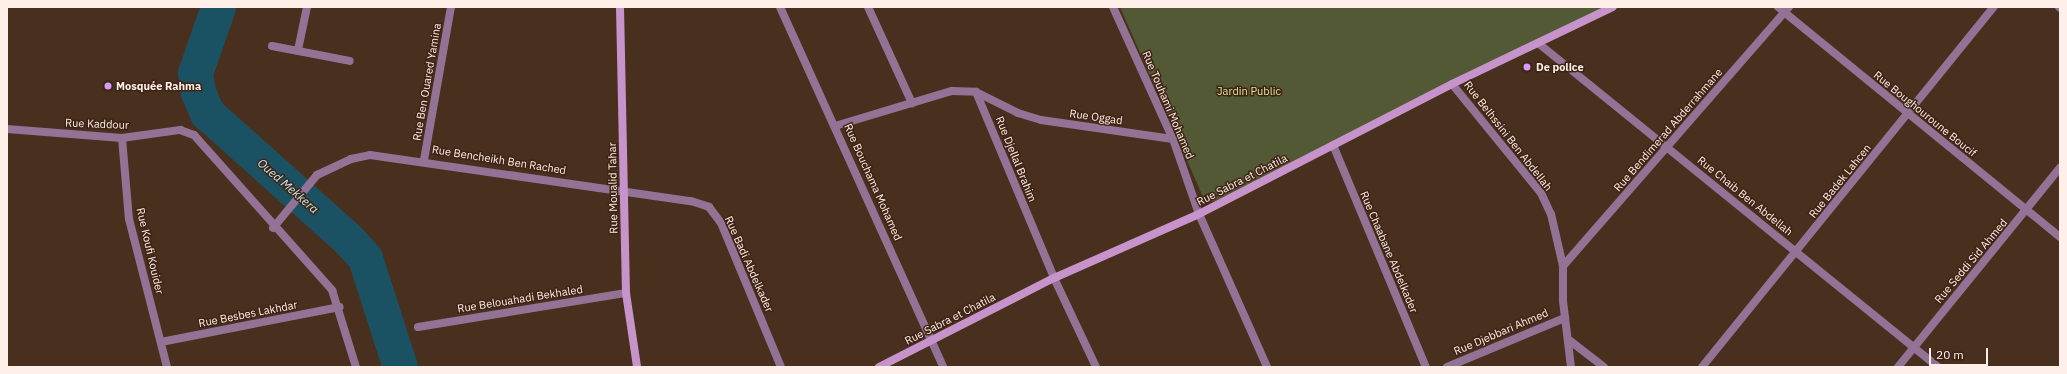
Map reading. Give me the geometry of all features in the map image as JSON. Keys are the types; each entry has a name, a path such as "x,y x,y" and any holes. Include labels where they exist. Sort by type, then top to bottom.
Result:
{"street":[{"path":"298,50 307,7"},
{"name":"Rue Ben Ouared Yamina","path":"424,160 451,7"},
{"name":"Rue Moualid Tahar","path":"620,7 626,293 637,367"},
{"name":"Rue Bouchama Mohamed","path":"780,7 943,367"},
{"path":"868,7 912,103"},
{"name":"Rue Touhami Mohamed","path":"1113,7 1173,139 1199,214 1268,367"},
{"name":"Rue Sabra et Chatila","path":"879,367 1054,278 1199,214 1452,84 1613,7"},
{"name":"Rue Boughouroune Boucif","path":"1778,7 1787,10 1907,115 2060,237"},
{"name":"Rue Badek Lahcen","path":"1702,367 1797,253 1994,7"},
{"name":"Rue Bendimerad Abderrahmane","path":"1563,266 1668,148 1787,10"},
{"name":"Rue Chaib Ben Abdellah","path":"1538,43 1938,367"},
{"path":"272,46 350,61"},
{"name":"Rue Belhssini Ben Abdellah","path":"1452,84 1541,193 1551,214 1563,266 1565,318 1569,340 1571,367"},
{"path":"835,126 952,91 976,92"},
{"name":"Rue Oggad","path":"976,92 1018,113 1041,120 1173,139"},
{"name":"Rue Djellal Brahim","path":"976,92 1054,278 1096,367"},
{"name":"Rue Kaddour","path":"7,129 122,138 186,131 208,150 273,228"},
{"name":"Rue Koufi Kouider","path":"122,138 129,219 167,367"},
{"name":"Rue Chaabane Abdelkader","path":"1333,145 1426,367"},
{"name":"Rue Bencheikh Ben Rached","path":"273,228 317,175 351,159 370,155 424,160 625,190"},
{"name":"Rue Seddi Sid Ahmed","path":"1898,367 2027,211 2060,168"},
{"name":"Rue Badi Abdelkader","path":"625,190 710,207 727,236 781,367"},
{"path":"273,228 332,290 340,307 356,367"},
{"name":"Rue Belouahadi Bekhaled","path":"418,327 626,293"},
{"name":"Rue Besbes Lakhdar","path":"161,342 340,307"},
{"name":"Rue Djebbari Ahmed","path":"1446,367 1565,318"},
{"path":"1569,340 1604,367"}],"green space":[{"name":"Jardin Public","path":"1120,7 1620,7 1213,202 1203,197"}],"waterway":[{"name":"Oued Mekkera","path":"218,7 195,73 198,92 207,113 348,239 365,258 400,367"}],"place":[{"name":"De police","path":"1527,67"},
{"name":"Mosquée Rahma","path":"108,86"}]}
